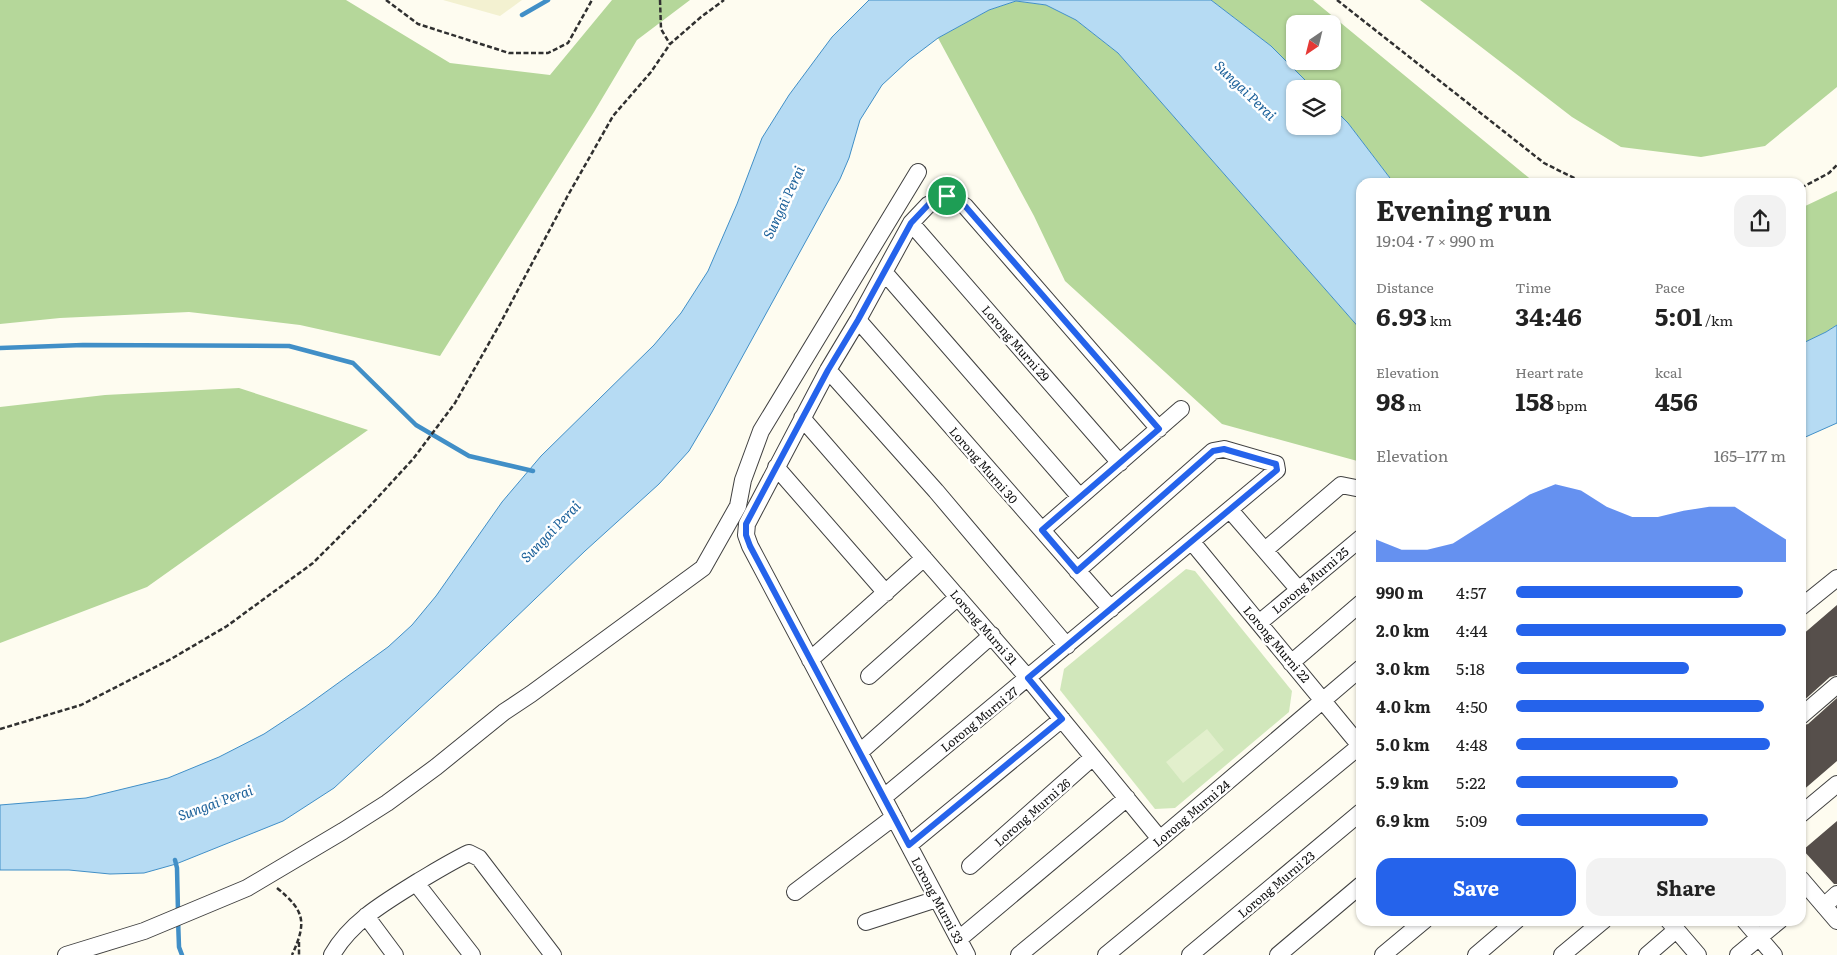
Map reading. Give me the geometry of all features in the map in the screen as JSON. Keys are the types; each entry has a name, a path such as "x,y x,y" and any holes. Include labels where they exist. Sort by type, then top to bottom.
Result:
{"street":[{"path":"66,955 144,931 247,888 343,832 387,803 436,767 504,712 532,694 703,568 738,506 743,480 761,431 918,172"},
{"name":"Lorong Murni 33","path":"967,955 750,546 746,535 746,524 828,370 858,320 911,223 928,205 947,196 965,206 1159,429"},
{"name":"Lorong Murni 29","path":"911,223 1120,463"},
{"path":"884,272 1080,497"},
{"name":"Lorong Murni 30","path":"858,320 1111,609"},
{"path":"828,370 936,491 1067,646"},
{"path":"1042,530 1181,409"},
{"name":"Lorong Murni 31","path":"802,418 992,635 1160,839"},
{"name":"Lorong Murni 27","path":"884,798 1277,470 1276,464 1224,449 1213,451 1077,571"},
{"path":"776,467 886,593"},
{"path":"1265,550 1341,485 1356,488"},
{"path":"1230,510 1299,590"},
{"name":"Lorong Murni 22","path":"1192,542 1356,740"},
{"name":"Lorong Murni 25","path":"1259,623 1356,542"},
{"path":"810,660 924,558"},
{"path":"1806,603 1837,578"},
{"path":"869,676 958,597"},
{"path":"1292,662 1356,607"},
{"path":"860,752 992,635"},
{"name":"Lorong Murni 24","path":"1020,955 1356,672"},
{"path":"1806,712 1837,685"},
{"path":"909,845 1062,719"},
{"path":"1106,955 1356,750"},
{"name":"Lorong Murni 26","path":"970,866 1094,757"},
{"path":"1806,810 1837,784"},
{"path":"959,939 1127,798"},
{"name":"Lorong Murni 23","path":"1190,955 1356,816"},
{"path":"795,892 894,817"},
{"path":"332,955 351,929 366,916 416,883 469,853 479,858 553,955"},
{"path":"416,883 472,955"},
{"path":"1278,955 1356,889"},
{"path":"1824,906 1837,894"},
{"path":"1807,898 1824,906 1837,921"},
{"path":"866,922 937,900"},
{"path":"366,916 395,955"},
{"path":"1383,955 1418,926"},
{"path":"1476,955 1510,926"},
{"path":"1562,955 1597,926"},
{"path":"1647,955 1671,926"},
{"path":"1673,926 1698,955"},
{"path":"1749,926 1774,955"},
{"path":"1738,955 1773,926"}],"path":[{"path":"386,0 418,24 509,53 548,53 568,43 592,0"},
{"path":"660,0 661,29 670,44"},
{"path":"0,729 81,705 171,659 227,626 313,563 369,507 413,459 455,402 501,322 567,197 613,116 651,72 670,44 701,16 724,0"},
{"path":"1337,0 1544,163 1574,178"},
{"path":"1806,185 1829,173 1837,165"},
{"path":"275,886 293,902 302,918 299,955"},
{"path":"292,955 299,940"}],"shaded area":[{"path":"443,0 522,0 500,16"}],"green space":[{"path":"0,0 346,0 450,63 550,75 612,0 690,0 637,40 594,112 440,356 300,325 189,312 60,318 0,324"},
{"path":"1211,0 1313,0 1331,15 1286,15 1286,61 1271,46"},
{"path":"1420,0 1837,0 1837,87 1765,146 1701,157 1621,147 1572,117"},
{"path":"1016,1 1046,5 1076,20 1118,53 1356,324 1356,461 1222,424 1065,281 1034,216 938,38 989,10"},
{"path":"1341,23 1529,178 1390,178 1341,116 1341,80 1305,80 1295,70 1341,70"},
{"path":"1837,191 1837,325 1806,342 1806,206"},
{"path":"239,388 368,430 147,587 0,643 0,407 105,395"},
{"path":"1186,569 1195,571 1292,691 1289,712 1175,808 1155,809 1060,690 1064,669"},
{"path":"1207,729 1224,750 1183,783 1166,762"}],"water":[{"name":"Sungai Perai","path":"869,0 1211,0 1271,46 1286,61 1286,70 1295,70 1305,80 1286,80 1286,135 1341,135 1341,116 1390,178 1356,178 1356,324 1118,53 1076,20 1046,5 1016,1 989,10 938,38 909,60 882,85 860,120 849,158 840,179 689,451 659,484 585,551 334,788 283,821 176,864 144,873 110,874 69,870 0,870 0,805 86,798 168,778 219,757 264,734 305,707 388,647 412,625 436,596 502,502 541,456 654,345 681,313 708,271 737,204 762,138 789,95 832,37"},
{"path":"1837,325 1837,423 1806,437 1806,342"}],"building":[{"path":"1837,605 1837,675 1830,677 1806,699 1806,632"},
{"path":"1837,698 1837,761 1806,788 1806,725"},
{"path":"1837,821 1837,884 1834,884 1806,853 1806,847"}],"waterway":[{"path":"522,15 548,0"},
{"path":"0,348 83,345 289,346 353,363 416,425 469,456 533,471"},
{"path":"175,860 177,868 178,912"},
{"path":"178,919 179,947 182,955"}],"route":[{"path":"947,196 965,206 1159,429 1042,530 1077,571 1213,451 1224,449 1276,464 1277,470 1028,678 1062,719 909,845 750,546 746,535 746,524 828,370 858,320 911,223 928,205 947,196"}]}
